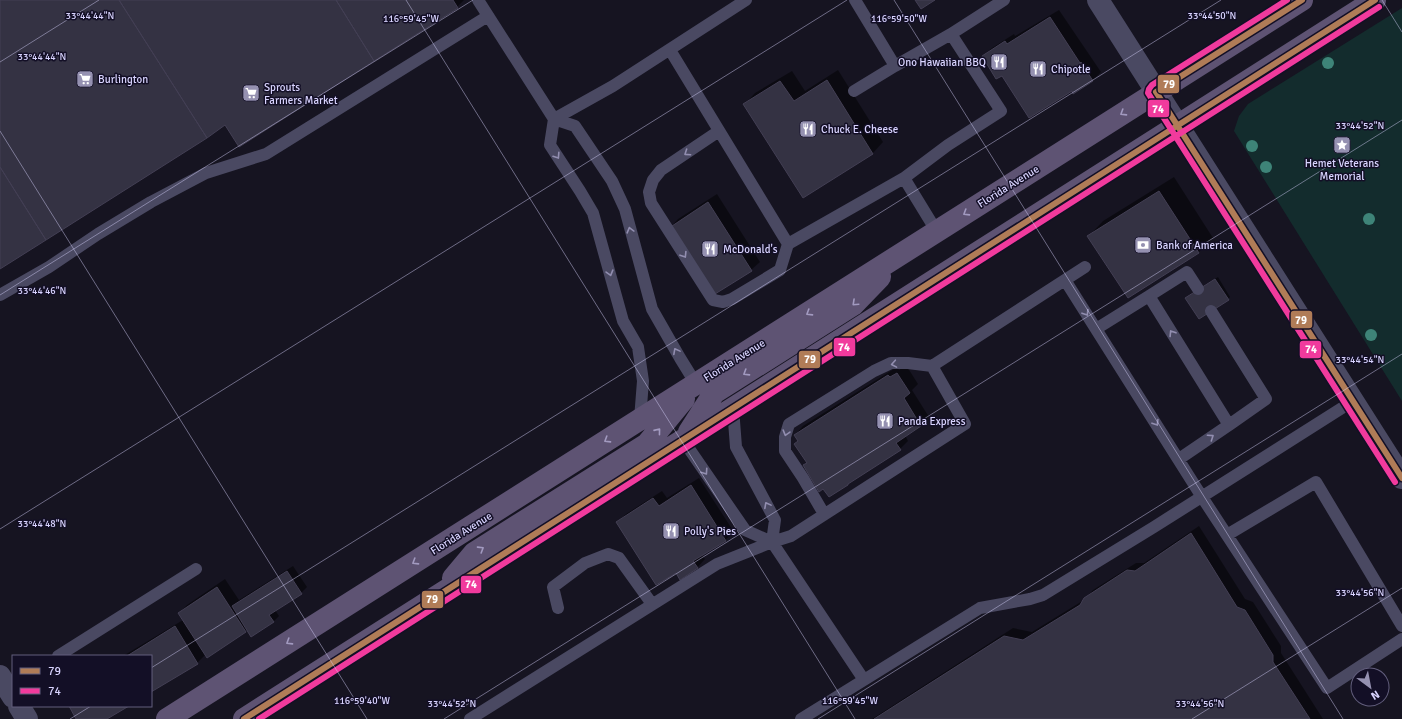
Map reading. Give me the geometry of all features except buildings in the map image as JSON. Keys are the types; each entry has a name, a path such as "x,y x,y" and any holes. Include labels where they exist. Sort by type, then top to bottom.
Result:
{"main road":[{"name":"Florida Avenue","path":"167,719 1302,0"},
{"path":"244,719 1375,0"},
{"path":"683,440 714,393 854,305 901,254"},
{"path":"447,589 454,575 474,553 647,444 696,384"}],"street":[{"path":"1098,0 1402,478"},
{"path":"20,707 27,719"}],"lane":[{"path":"478,0 554,119 575,126 612,181 625,209 652,309 696,384"},
{"path":"554,119 613,86 746,0"},
{"path":"855,0 895,66"},
{"path":"854,91 951,34 1004,0"},
{"path":"0,294 48,267 98,234 151,202 206,173 266,154 488,16"},
{"path":"719,131 661,170 653,180 648,192 651,203 713,300 723,302 732,299 780,270 788,244 904,178 948,145 1001,111 951,34"},
{"path":"670,50 788,244"},
{"path":"554,119 550,145 593,213 623,321 638,347 643,381 640,419"},
{"path":"904,178 937,232"},
{"path":"824,514 804,478 785,451 784,437 789,424 874,371 891,363 908,363 932,366 1085,268"},
{"path":"1096,329 1187,272 1198,290"},
{"path":"1065,280 1202,497 1327,688 1402,639"},
{"path":"1149,296 1229,425"},
{"path":"1179,459 1266,399 1211,311"},
{"path":"470,719 717,564 791,536 965,424 932,366"},
{"path":"802,719 980,608 1030,599 1043,595 1202,497 1353,401"},
{"path":"733,408 736,447 775,520 772,542"},
{"path":"683,440 745,530 772,542 864,680"},
{"path":"1227,535 1316,482 1402,626"},
{"path":"558,608 553,587 585,563 608,554 619,558 652,604"},
{"path":"60,655 196,569"}],"green space":[{"path":"1402,8 1402,401 1234,131 1239,116 1248,104"}],"transit line":[{"name":"74","path":"1287,0 1152,85 1148,93 1395,482"},
{"name":"79","path":"1302,0 1156,92 1402,478"},
{"name":"79","path":"244,719 1375,0"},
{"name":"74","path":"259,719 1379,7"}],"place":[{"name":"Ono Hawaiian BBQ","path":"999,62"},
{"name":"Chipotle","path":"1038,69"},
{"name":"Burlington","path":"85,79"},
{"name":"Sprouts Farmers Market","path":"251,93"},
{"name":"Chuck E. Cheese","path":"808,129"},
{"name":"Hemet Veterans Memorial","path":"1342,145"},
{"name":"Bank of America","path":"1143,245"},
{"name":"McDonald's","path":"710,249"},
{"name":"Panda Express","path":"885,421"},
{"name":"Polly's Pies","path":"671,531"}]}
